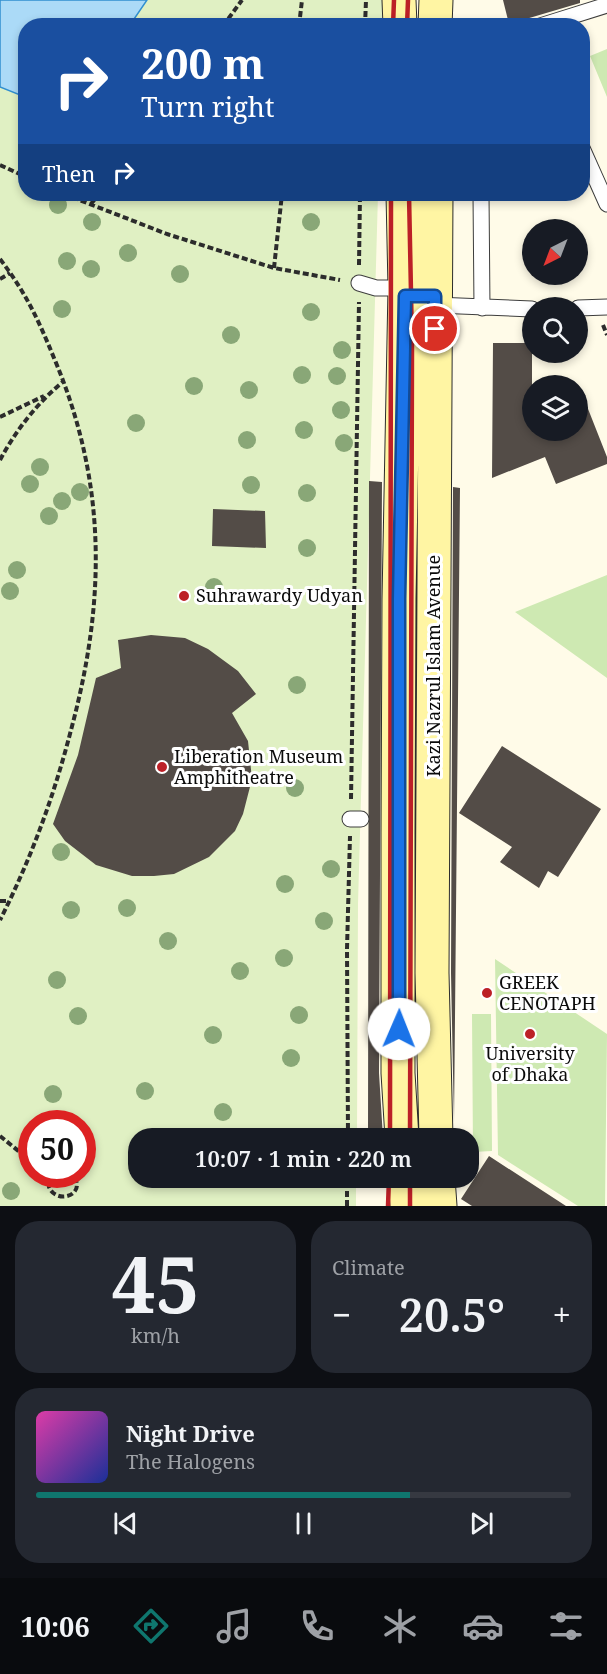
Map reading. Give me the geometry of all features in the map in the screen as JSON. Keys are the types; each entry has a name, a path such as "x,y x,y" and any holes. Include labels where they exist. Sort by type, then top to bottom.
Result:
{"main road":[{"path":"399,0 400,18"},
{"path":"435,0 435,18"},
{"name":"Kazi Nazrul Islam Avenue","path":"404,201 420,296 436,1128"},
{"name":"Kazi Nazrul Islam Avenue","path":"401,1128 398,1073 398,834 420,296 435,201"},
{"path":"406,1188 407,1206"},
{"path":"439,1188 440,1206"}],"lane":[{"path":"566,18 607,5"},
{"path":"590,166 607,204"},
{"path":"476,308 481,201"},
{"path":"359,283 476,308 522,309"},
{"path":"588,308 607,307"}],"path":[{"path":"229,18 242,0"},
{"path":"301,18 302,0"},
{"path":"365,18 366,0"},
{"path":"0,165 18,173"},
{"path":"83,201 167,234 274,268 359,283"},
{"path":"274,268 281,201"},
{"path":"348,1128 347,949 355,819 360,201"},
{"path":"0,259 29,300 64,381 79,426 95,513 97,560 92,627 83,692 60,775 30,857 0,920"},
{"path":"0,279 10,273"},
{"path":"0,460 10,441 47,395 64,381"},
{"path":"0,417 47,395"},
{"path":"0,901 10,901"},
{"path":"0,1136 18,1150"},
{"path":"50,1188 59,1206"},
{"path":"56,1198 66,1200 74,1196 78,1188"},
{"path":"347,1206 348,1188"}],"green space":[{"name":"Suhrawardy Udyan","path":"0,0 383,0 382,18 18,18 18,201 378,201 358,904 357,1128 128,1128 128,1188 356,1188 356,1206 0,1206"},
{"path":"607,49 607,97 590,56"},
{"path":"607,575 607,678 515,612"},
{"path":"495,959 607,1034 605,1206 578,1206 498,1155"},
{"path":"472,1014 491,1014 492,1151 479,1152 479,1128 473,1128"}],"water":[{"path":"0,0 147,0 135,18 18,18 18,94 0,87"}],"building":[{"path":"503,0 580,0 580,3 529,18 508,18"},
{"path":"493,343 522,343 522,363 532,363 532,375 522,375 522,441 588,441 588,409 607,457 607,464 556,484 545,457 492,478"},
{"path":"369,481 382,482 379,1073 382,1128 368,1128"},
{"path":"453,487 460,488 454,1123 451,973"},
{"path":"213,509 265,511 266,548 212,546"},
{"name":"Liberation Museum Amphitheatre","path":"151,635 185,638 208,649 238,671 256,694 232,713 248,741 252,779 243,814 235,831 209,857 174,874 132,876 96,865 65,841 53,824 78,755 96,678 121,668 118,640"},
{"path":"502,746 601,809 558,877 548,871 539,888 500,862 512,847 459,813"},
{"path":"489,1156 566,1206 472,1206 461,1199 468,1188 479,1188 479,1171"}],"railway":[{"path":"393,18 394,0"},
{"path":"407,18 408,0"},
{"path":"390,1128 391,201"},
{"path":"409,201 412,342 410,1128"},
{"path":"388,1206 389,1188"},
{"path":"410,1188 410,1206"}],"place":[{"name":"Suhrawardy Udyan","path":"184,596"},
{"name":"Liberation Museum Amphitheatre","path":"162,767"},
{"name":"GREEK CENOTAPH","path":"487,993"},
{"name":"University of Dhaka","path":"530,1034"}],"route":[{"path":"399,1029 399,599 405,296 435,296 435,329"}]}
